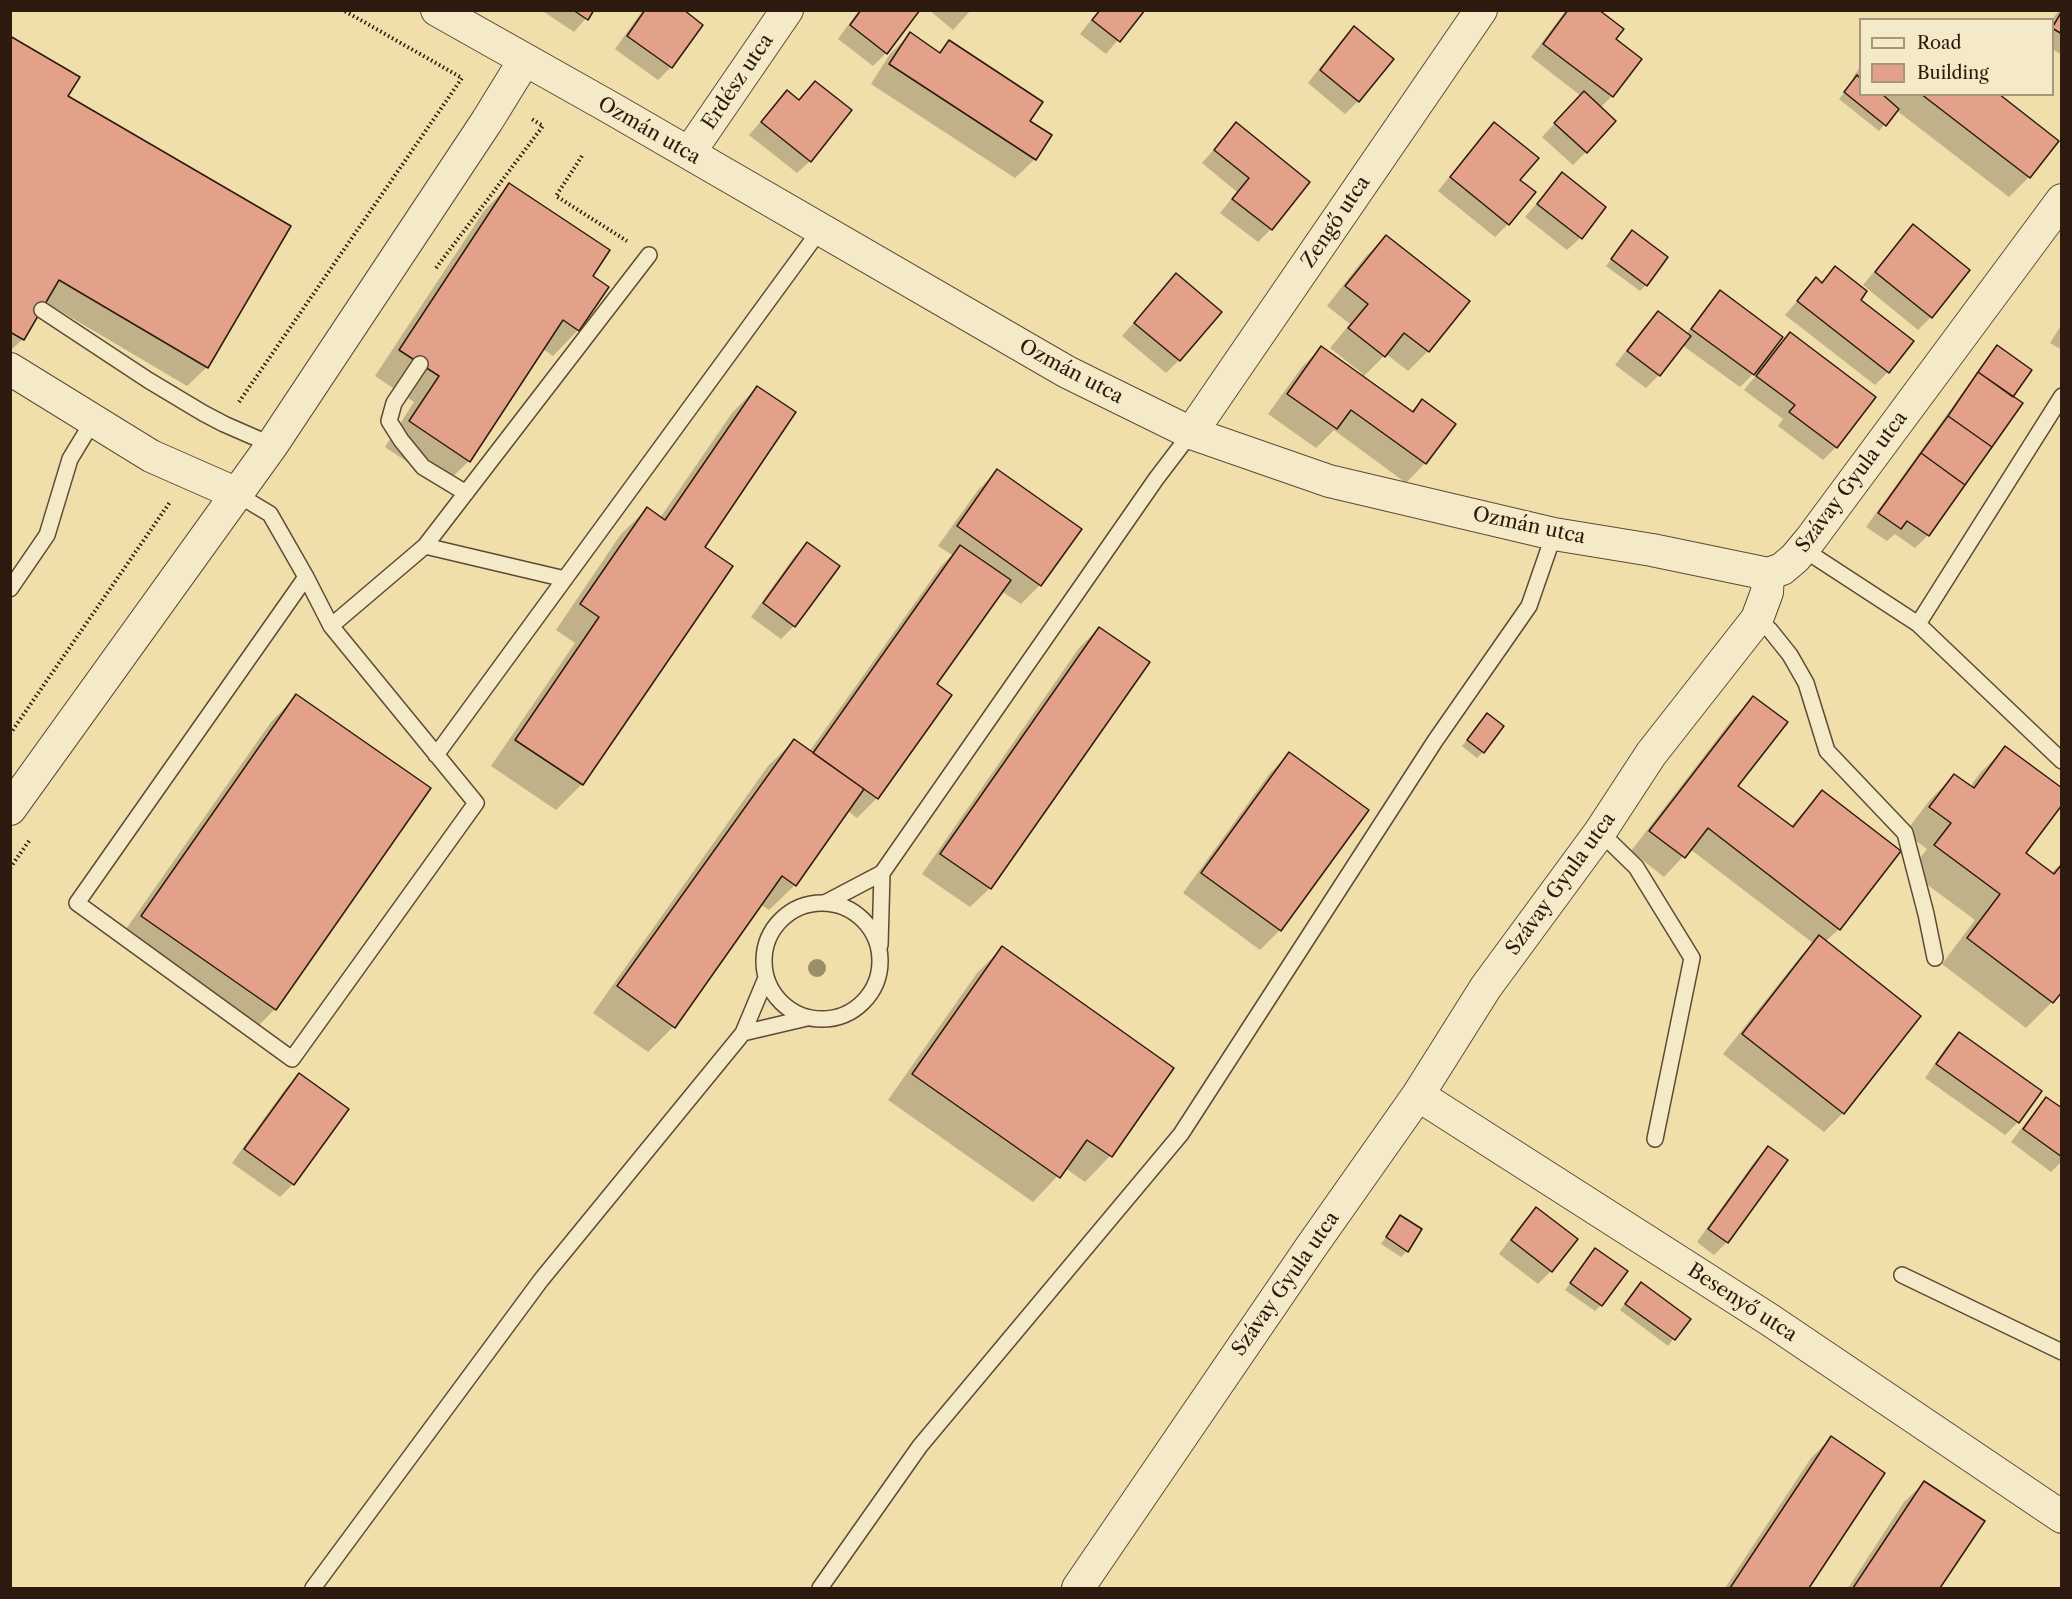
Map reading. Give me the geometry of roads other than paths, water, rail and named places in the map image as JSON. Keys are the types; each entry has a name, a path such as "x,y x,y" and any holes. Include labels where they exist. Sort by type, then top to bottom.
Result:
{"street":[{"name":"Ozmán utca","path":"437,10 1067,372 1191,433 1329,481 1554,534 1652,550 1768,574"},
{"name":"Erdész utca","path":"689,153 787,10"},
{"name":"Zengő utca","path":"1191,433 1481,10"},
{"path":"10,809 272,445 487,121 524,61"},
{"name":"Szávay Gyula utca","path":"1078,1588 1311,1246 1418,1095 1486,987 1600,832 1651,754 1756,619 1767,592 1768,574 1782,569 1803,549 2061,200"},
{"path":"10,369 151,456 236,493"},
{"name":"Besenyő utca","path":"1418,1095 1770,1320 2061,1517"}],"lane":[{"path":"436,755 820,230"},
{"path":"331,626 425,546 649,255"},
{"path":"42,310 148,380 224,424 272,445"},
{"path":"420,364 394,403 389,420 401,440 423,467 466,493"},
{"path":"1918,624 2061,396"},
{"path":"10,589 47,535 70,459 93,421"},
{"path":"825,903 882,873 1149,488 1191,433"},
{"path":"236,493 270,514 306,577 331,626 476,803 292,1059 77,903 306,577"},
{"path":"820,1588 920,1446 1181,1134 1435,741 1529,606 1554,534"},
{"path":"425,546 565,579"},
{"path":"1803,549 1918,624 2061,761"},
{"path":"1756,619 1770,630 1790,655 1806,683 1827,752 1905,833 1935,958"},
{"path":"1600,832 1636,867 1692,958 1654,1139"},
{"path":"743,1034 807,1018 827,1020 846,1015 862,1004 874,988 880,970 882,873"},
{"path":"807,1018 789,1009 775,995 766,978 764,960 767,942 776,926 790,913 807,905 825,903 843,907 859,916 872,931 880,950"},
{"path":"313,1588 541,1280 743,1034 766,978"},
{"path":"1902,1275 2061,1349"},
{"path":"307,1588 321,1575"}]}
